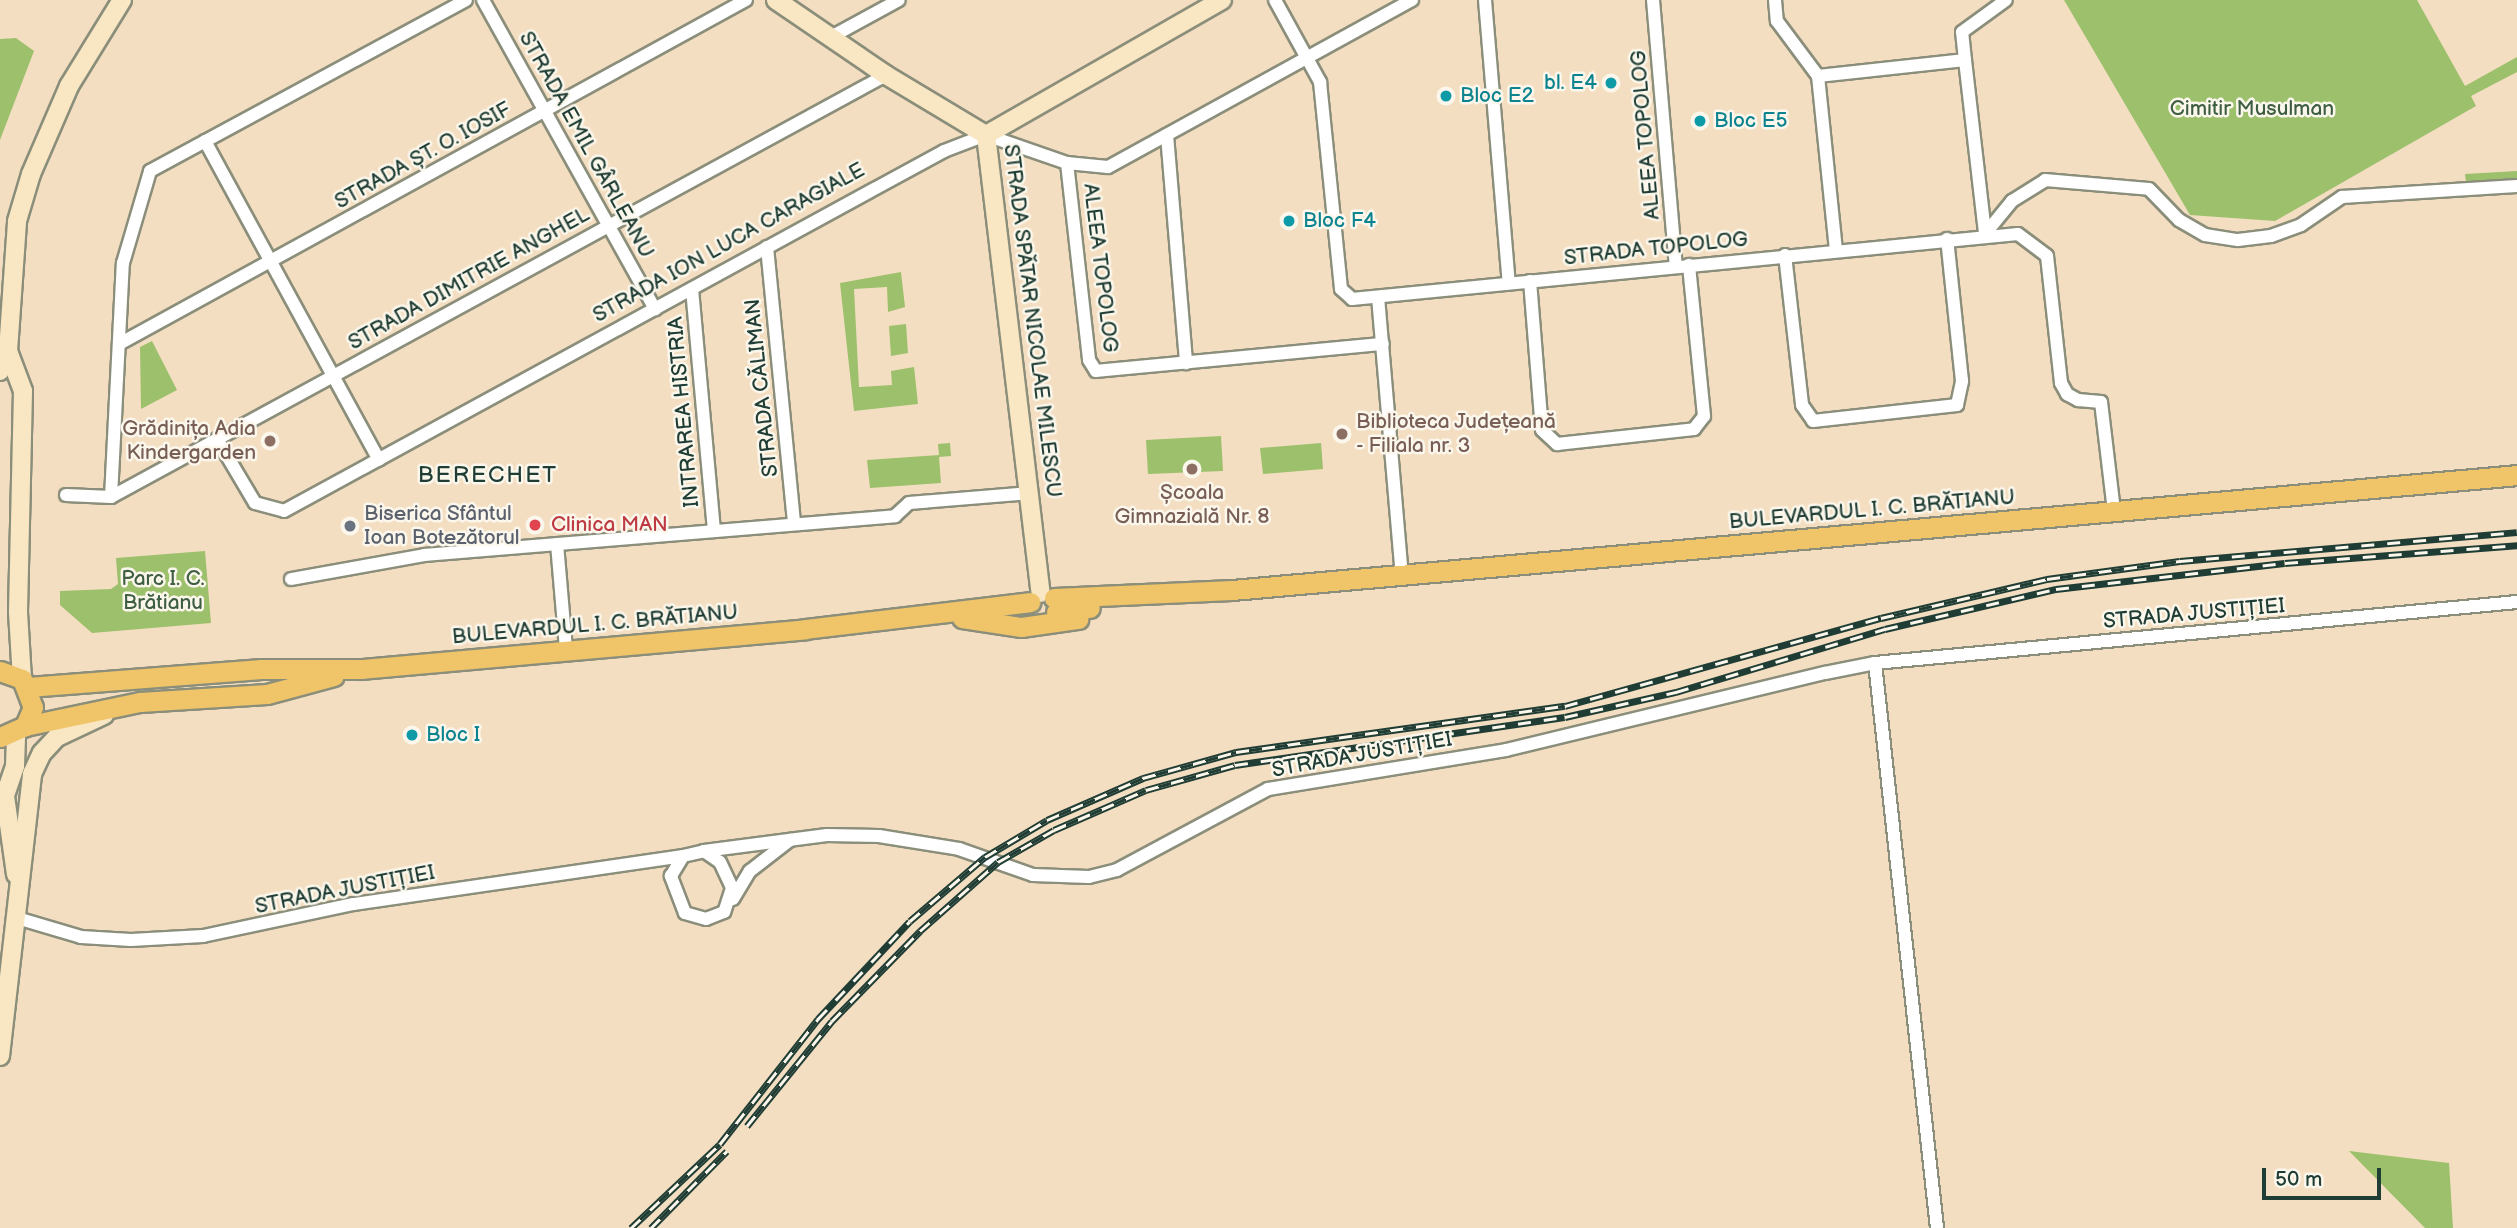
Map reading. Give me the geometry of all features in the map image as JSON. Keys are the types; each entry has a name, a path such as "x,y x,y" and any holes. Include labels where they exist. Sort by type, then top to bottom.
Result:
{"main road":[{"path":"0,371 8,351 12,258 31,174 69,86 122,0"},
{"name":"STRADA SPĂTAR NICOLAE MILESCU","path":"776,0 886,75 986,135 1031,493 1042,604"},
{"name":"STRADA ION LUCA CARAGIALE","path":"986,135 1222,0"},
{"path":"8,351 23,391 18,612 25,683 33,707 14,732 15,766 2,804 9,853 19,880"},
{"name":"BULEVARDUL I. C. BRĂTIANU","path":"25,683 261,669 361,669 1042,604 1232,590 2517,475"},
{"name":"BULEVARDUL I. C. BRĂTIANU","path":"832,626 962,618 1042,604 1118,604 1232,590"},
{"path":"962,618 1045,627 1118,604"},
{"name":"BULEVARDUL I. C. BRĂTIANU","path":"14,732 140,702 267,694 361,669"},
{"path":"0,671 25,683"},
{"path":"0,1056 18,918 19,880 29,788 42,753 71,729 140,702"}],"street":[{"path":"66,495 111,497 123,263 150,171 466,0"},
{"name":"STRADA EMIL GÂRLEANU","path":"484,0 655,309"},
{"name":"STRADA ȘT. O. IOSIF","path":"119,344 746,0"},
{"path":"831,37 899,0"},
{"path":"1275,0 1306,58"},
{"name":"ALEEA TOPOLOG","path":"986,135 1067,163 1108,167 1412,0"},
{"path":"1485,0 1509,283"},
{"name":"ALEEA TOPOLOG","path":"1530,281 1542,430 1557,444 1695,429 1704,416 1683,265 1653,0"},
{"path":"1774,0 1777,21 1818,76 1836,250"},
{"path":"1985,234 1962,32 2006,0"},
{"name":"STRADA TOPOLOG","path":"1306,58 1320,82 1341,289 1352,299 1985,234 2018,234 2046,256 2061,383 2067,394 2078,400 2101,402 2114,511"},
{"path":"1818,76 1965,60"},
{"name":"STRADA DIMITRIE ANGHEL","path":"111,497 886,75"},
{"name":"STRADA ION LUCA CARAGIALE","path":"217,439 255,503 284,511 944,151 986,135"},
{"path":"1167,135 1186,363"},
{"path":"205,141 379,460"},
{"name":"ALEEA TOPOLOG","path":"1067,163 1089,360 1096,371 1383,344"},
{"path":"1985,234 2012,201 2045,180 2148,189 2179,220 2205,235 2238,240 2271,236 2301,225 2342,197 2517,186"},
{"path":"1785,255 1802,405 1813,421 1956,405 1962,381 1947,239"},
{"name":"STRADA CĂLIMAN","path":"767,247 794,524"},
{"name":"INTRAREA HISTRIA","path":"692,289 714,531"},
{"path":"1378,297 1402,575"},
{"path":"291,579 424,555 895,516 909,503 1031,493"},
{"path":"557,544 566,650"},
{"name":"STRADA JUSTIȚIEI","path":"704,851 827,835 879,836 959,849 1033,875 1089,877 1117,870 1268,789 1506,750 1875,663 2517,602"},
{"path":"1875,663 1937,1228"},
{"path":"730,905 732,888 726,872 713,855 704,851 683,856 671,876 685,912 706,919 730,905 750,871 791,840"},
{"name":"STRADA JUSTIȚIEI","path":"18,918 81,937 131,940 203,936 354,904 683,856"}],"green space":[{"name":"Cimitir Musulman","path":"2064,0 2417,0 2465,86 2517,57 2517,72 2471,96 2476,106 2275,221 2190,215"},
{"path":"16,38 34,51 0,140 0,39"},
{"path":"2517,171 2517,178 2466,182 2465,174"},
{"path":"901,272 905,307 888,312 887,287 854,289 859,387 892,385 891,371 914,367 918,404 854,411 840,283"},
{"path":"906,324 908,353 891,356 889,326"},
{"path":"152,341 177,390 141,409 140,347"},
{"path":"1221,436 1223,471 1148,474 1146,440"},
{"path":"950,443 951,456 939,457 941,483 870,488 867,460 939,455 938,444"},
{"path":"1321,443 1323,469 1263,474 1260,448"},
{"name":"Parc I. C. Brătianu","path":"205,551 211,623 92,633 60,605 60,591 111,589 118,584 116,558"},
{"path":"2349,1151 2449,1163 2453,1228 2425,1228"}],"railway":[{"path":"631,1228 720,1144 818,1019 910,921 985,857 1047,820 1143,778 1236,752 1565,706 1881,618 2047,579 2180,561 2517,532"},
{"path":"747,1126 832,1021 920,931 998,862 1054,830 1146,790 1235,765 1565,717 1676,692 1885,629 2056,589 2285,563 2517,545"},
{"path":"651,1228 727,1151"}],"place":[{"name":"bl. E4","path":"1611,83"},
{"name":"Bloc E2","path":"1446,96"},
{"name":"Bloc E5","path":"1700,121"},
{"name":"Bloc F4","path":"1289,221"},
{"name":"Biblioteca Județeană - Filiala nr. 3","path":"1342,434"},
{"name":"Grădinița Adia Kindergarden","path":"270,441"},
{"name":"Școala Gimnazială Nr. 8","path":"1192,469"},
{"name":"Clinica MAN","path":"535,525"},
{"name":"Biserica Sfântul Ioan Botezătorul","path":"350,526"},
{"name":"Bloc I","path":"412,735"}],"district":[{"name":"BERECHET","path":"488,475"}]}
